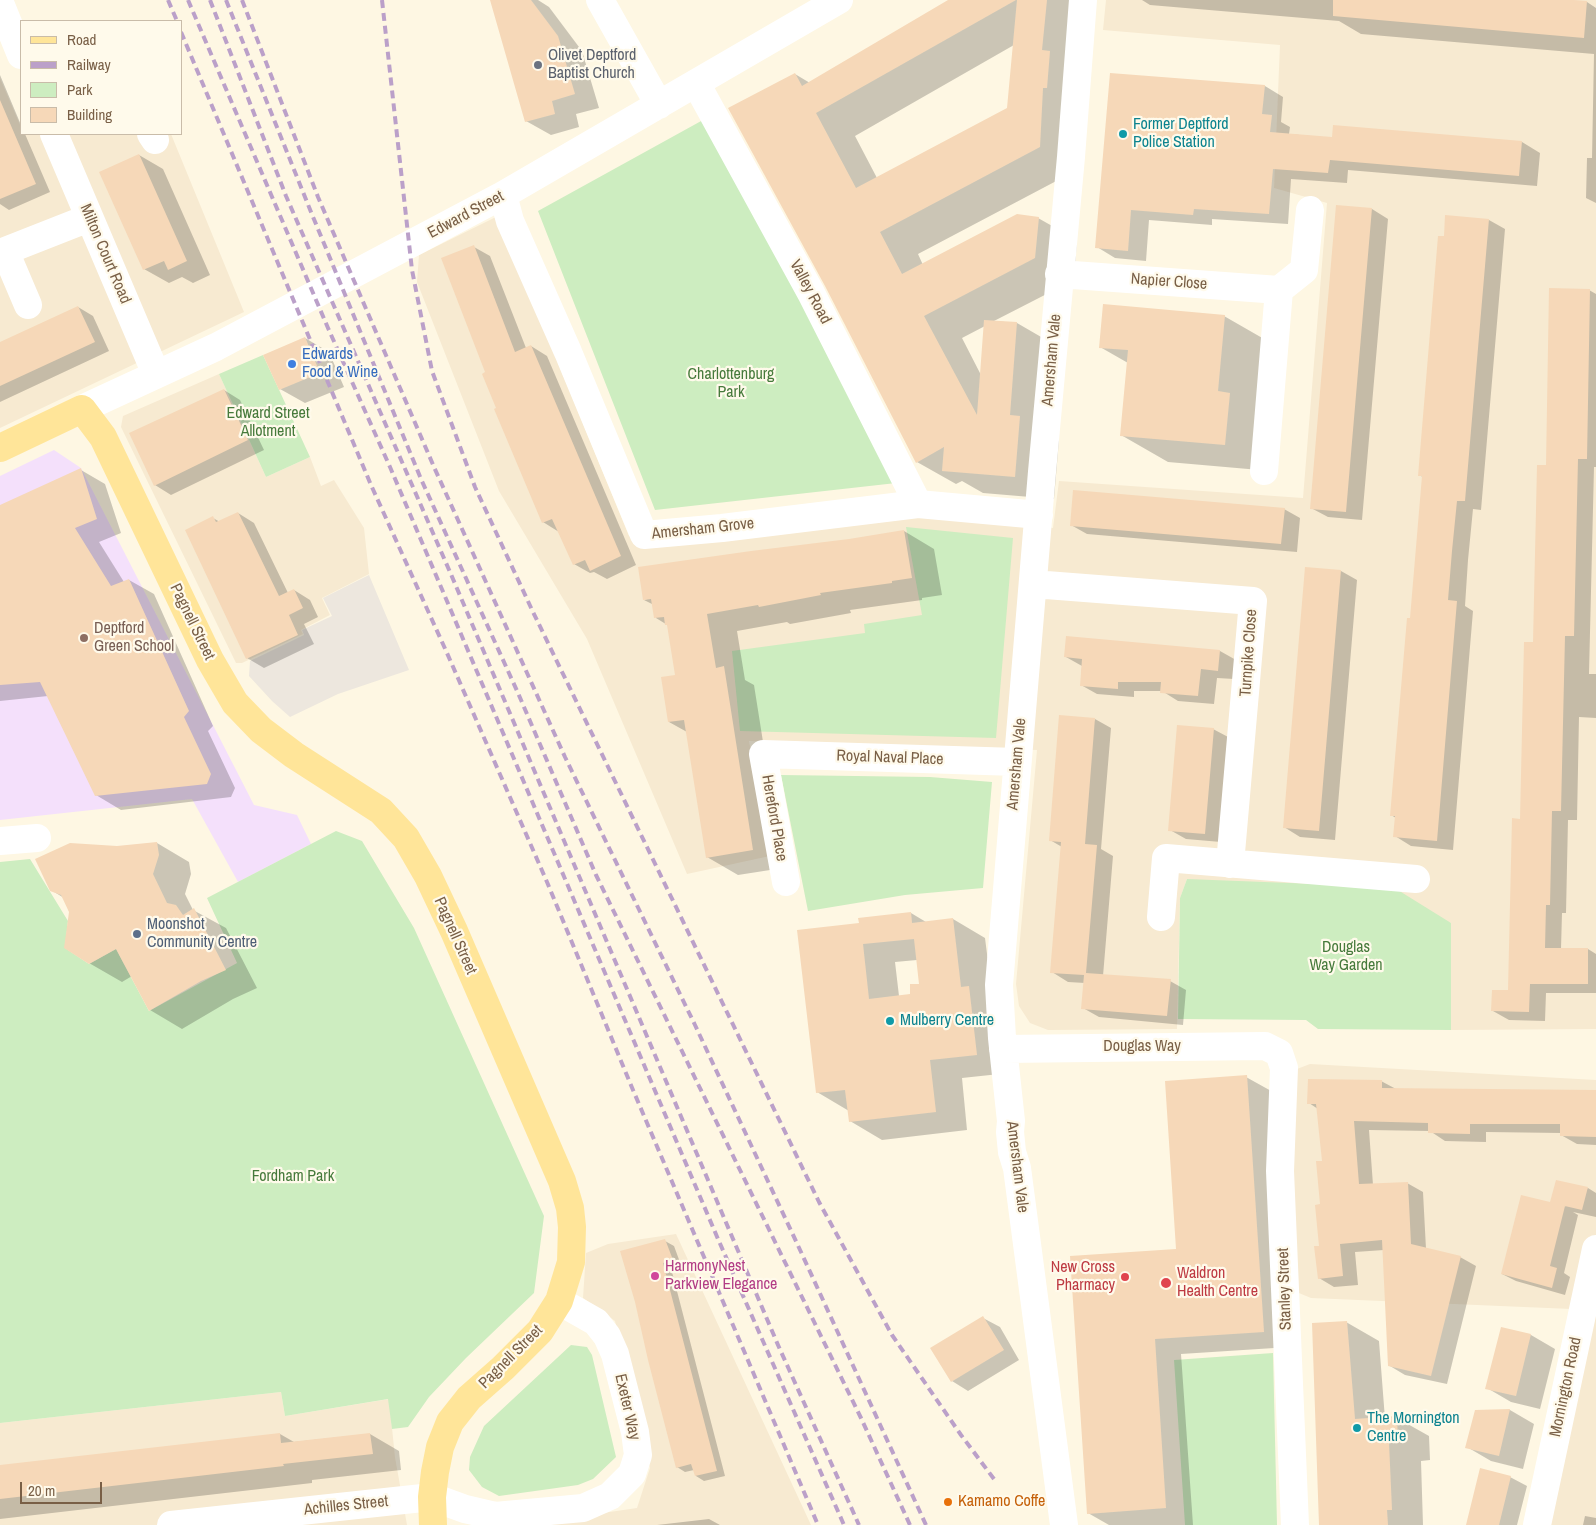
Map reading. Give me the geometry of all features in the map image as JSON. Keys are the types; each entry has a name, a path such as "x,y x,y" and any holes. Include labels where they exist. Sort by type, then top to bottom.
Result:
{"main road":[{"path":"0,448 82,410"},
{"name":"Pagnell Street","path":"82,410 104,437 198,636 235,703 261,730 294,755 381,812 406,838 428,876 454,931 562,1181 570,1208 572,1227 571,1262 559,1301 540,1331 503,1368 469,1398 450,1422 440,1447 432,1497 433,1525"}],"street":[{"path":"600,0 659,105"},
{"name":"Edward Street","path":"82,410 216,347 503,195 839,0"},
{"name":"Amersham Vale","path":"1064,1525 1017,1168 1012,1152 999,985 1083,0"},
{"path":"0,3 20,53"},
{"name":"Valley Road","path":"696,83 811,293 918,504"},
{"name":"Milton Court Road","path":"54,135 156,374"},
{"name":"Amersham Grove","path":"503,195 510,221 568,352 644,535 722,528 918,504 1039,515"},
{"path":"1264,470 1279,290 1304,270 1310,210"},
{"path":"28,305 6,251 89,218"},
{"name":"Napier Close","path":"1059,274 1279,290"},
{"name":"Turnpike Close","path":"1033,584 1253,601 1230,864"},
{"name":"Royal Naval Place","path":"763,754 1017,762"},
{"name":"Hereford Place","path":"763,754 786,882"},
{"path":"0,841 37,838"},
{"path":"1161,917 1166,858 1416,879"},
{"name":"Douglas Way","path":"1003,1049 1264,1046 1279,1053"},
{"name":"Stanley Street","path":"1279,1053 1284,1068 1280,1171 1295,1525"},
{"name":"Mornington Road","path":"1537,1525 1596,1250"},
{"name":"Exeter Way","path":"432,1497 464,1510 495,1516 583,1508 610,1496 632,1474 638,1455 635,1432 615,1354 607,1336 596,1322 559,1301"},
{"name":"Achilles Street","path":"171,1525 432,1497"}],"shaded area":[{"path":"1106,0 1596,0 1596,1029 1451,1030 1451,923 1187,879 1180,898 1177,1029 1048,1030 1030,1023 1019,1006 1016,984 1037,750 749,741 770,856 687,874 587,639 499,491 417,282 419,255 498,216 629,536 652,546 903,513 1053,528 1059,481 1303,498 1327,203 1274,188 1280,45 1103,30"},
{"path":"0,78 20,125 20,135 171,135 244,312 0,428"},
{"path":"219,374 266,477 310,457 321,486 334,480 364,528 369,574 322,598 330,615 301,630 303,634 242,663 236,663 121,427 123,416"},
{"name":"Deptford Green School","path":"54,450 81,468 254,805 297,815 311,844 238,882 192,799 0,820 0,476"},
{"path":"369,575 409,670 338,694 290,717 249,676 250,661 304,635 302,630 332,616 323,598"},
{"path":"1310,1064 1596,1080 1596,1525 1550,1525 1595,1310 1311,1298 1294,1291 1289,1191 1297,1069"},
{"path":"676,1234 811,1525 521,1525 637,1508 650,1468 615,1321 583,1298 586,1253 608,1244"},
{"path":"281,1392 285,1416 389,1399 395,1457 407,1525 0,1525 0,1423"}],"green space":[{"name":"Charlottenburg Park","path":"712,115 914,481 655,510 538,211"},
{"name":"Edward Street Allotment","path":"263,355 310,457 266,477 219,374"},
{"path":"906,527 1013,538 996,738 740,731 732,651 865,633 864,624 922,615"},
{"path":"781,775 930,777 992,782 983,888 905,895 808,911"},
{"name":"Fordham Park","path":"336,831 362,841 414,928 544,1216 534,1293 466,1358 429,1397 408,1427 392,1429 388,1399 285,1416 281,1392 0,1423 0,862 30,859 68,921 65,948 89,964 116,949 149,1011 237,963 207,898"},
{"name":"Douglas Way Garden","path":"1187,879 1393,887 1451,923 1451,1030 1318,1029 1306,1020 1178,1019 1180,898"},
{"path":"571,1345 587,1347 592,1355 616,1457 593,1479 578,1485 499,1496 482,1487 469,1470 470,1457 484,1426"},
{"path":"1273,1353 1277,1525 1185,1525 1174,1360"}],"building":[{"name":"Olivet Deptford Baptist Church","path":"490,0 531,0 558,36 575,94 552,101 555,114 525,122"},
{"path":"948,0 1016,0 816,113 856,188 1007,108 1017,0 1047,0 1042,50 1050,51 1047,88 1043,88 1040,147 880,232 902,274 1017,214 1039,217 1035,258 924,316 977,415 984,320 1017,322 1010,415 1020,416 1015,477 942,471 944,447 916,463 825,286 728,108 795,73 802,86"},
{"path":"1333,0 1587,1 1584,38 1333,16"},
{"path":"1110,73 1265,85 1262,114 1272,115 1270,132 1332,137 1333,125 1522,141 1519,176 1330,160 1328,173 1273,169 1269,214 1194,209 1193,215 1131,210 1128,251 1095,248"},
{"path":"0,100 36,184 0,199"},
{"path":"139,154 187,261 168,270 164,261 143,270 99,172"},
{"path":"1336,205 1372,208 1346,512 1310,509"},
{"path":"1445,215 1489,219 1465,501 1457,501 1452,551 1448,600 1457,601 1437,841 1393,837 1395,816 1390,816 1407,618 1410,618 1422,476 1418,476 1438,236 1444,236"},
{"path":"474,245 515,352 531,345 621,556 590,571 585,560 573,565 552,519 542,523 494,409 496,408 482,374 485,372 441,258"},
{"path":"1549,288 1590,289 1587,459 1578,459 1574,636 1565,636 1561,811 1552,811 1550,905 1546,905 1545,948 1588,948 1588,984 1530,984 1529,1012 1491,1011 1492,990 1508,990 1512,818 1520,819 1524,642 1533,642 1537,465 1546,465"},
{"path":"1103,304 1225,315 1218,391 1230,393 1225,445 1120,436 1128,350 1099,348"},
{"path":"78,306 95,342 0,386 0,342"},
{"name":"Edwards Food & Wine","path":"305,337 320,373 279,390 263,355"},
{"path":"224,389 248,440 154,486 129,433"},
{"name":"Deptford Green School","path":"81,468 97,519 75,528 111,586 129,579 189,711 184,717 211,774 207,784 95,796 40,682 0,685 0,505"},
{"path":"1073,490 1285,508 1281,544 1070,526"},
{"path":"238,512 279,596 294,589 303,608 289,615 298,635 246,659 185,530 213,516 216,522"},
{"path":"904,530 912,578 892,581 892,583 820,593 821,595 759,607 758,605 707,614 716,668 724,666 753,850 706,858 684,720 668,722 661,677 675,675 667,625 665,625 664,617 654,618 651,599 643,600 638,567"},
{"path":"1305,567 1341,570 1319,831 1283,828"},
{"path":"1066,636 1220,650 1218,671 1201,669 1198,696 1160,693 1161,682 1118,682 1118,689 1080,686 1082,659 1064,657"},
{"path":"1059,715 1095,718 1085,844 1097,845 1086,973 1171,979 1167,1016 1081,1009 1084,975 1050,973 1061,842 1049,841"},
{"path":"1177,725 1214,728 1205,834 1168,831"},
{"name":"Moonshot Community Centre","path":"157,842 159,855 153,874 167,903 176,905 183,915 194,908 226,970 201,981 149,1011 116,949 89,964 64,948 69,912 61,895 50,891 35,859 70,843 117,846"},
{"name":"Mulberry Centre","path":"911,912 912,923 953,918 961,987 969,986 977,1055 930,1060 936,1112 849,1122 845,1090 816,1093 797,930 859,923 858,918","holes":["914,939 919,984 910,984 910,994 869,999 863,944"]},
{"name":"Waldron Health Centre","path":"1247,1075 1264,1332 1155,1339 1166,1508 1087,1514 1070,1256 1176,1249 1165,1081"},
{"path":"1308,1079 1382,1080 1382,1088 1596,1090 1596,1137 1560,1136 1560,1124 1470,1124 1470,1134 1428,1133 1428,1123 1354,1121 1359,1184 1408,1182 1411,1244 1461,1256 1431,1376 1388,1366 1382,1240 1340,1244 1343,1276 1318,1279 1314,1246 1319,1246 1315,1205 1320,1204 1316,1161 1322,1161 1316,1104 1307,1104"},
{"path":"1556,1180 1588,1187 1582,1210 1565,1206 1550,1266 1557,1268 1552,1288 1501,1274 1521,1195 1550,1202"},
{"path":"665,1239 673,1260 663,1263 717,1471 695,1476 691,1464 676,1468 635,1302 620,1251"},
{"path":"983,1316 1004,1350 951,1382 930,1348"},
{"name":"The Mornington Centre","path":"1347,1321 1355,1419 1397,1416 1398,1442 1389,1443 1392,1510 1387,1510 1388,1525 1319,1525 1312,1323"},
{"path":"1501,1327 1531,1334 1516,1396 1485,1389"},
{"path":"1510,1409 1499,1456 1465,1448 1475,1410"},
{"path":"280,1433 281,1443 370,1433 373,1454 0,1499 0,1465"},
{"path":"1480,1468 1511,1476 1499,1525 1466,1525"}],"railway":[{"path":"168,0 177,20"},
{"path":"188,0 328,328 390,467 718,1239 844,1525"},
{"path":"210,0 286,196 450,572 778,1345 859,1525"},
{"path":"226,0 421,479 518,693 596,875 861,1418 910,1525"},
{"path":"242,0 318,197 434,467 565,757 695,1025 926,1525"},
{"path":"382,0 412,270 432,371 475,487 533,612 819,1202 892,1335 961,1435 997,1483"},
{"path":"182,34 371,485 547,882 633,1090 818,1525"}],"place":[{"name":"Olivet Deptford Baptist Church","path":"538,65"},
{"name":"Former Deptford Police Station","path":"1123,134"},
{"name":"Edwards Food & Wine","path":"292,364"},
{"name":"Deptford Green School","path":"84,638"},
{"name":"Moonshot Community Centre","path":"137,934"},
{"name":"Mulberry Centre","path":"890,1021"},
{"name":"HarmonyNest Parkview Elegance","path":"655,1276"},
{"name":"New Cross Pharmacy","path":"1125,1277"},
{"name":"Waldron Health Centre","path":"1166,1283"},
{"name":"The Mornington Centre","path":"1357,1428"},
{"name":"Kamamo Coffe","path":"948,1502"}]}
